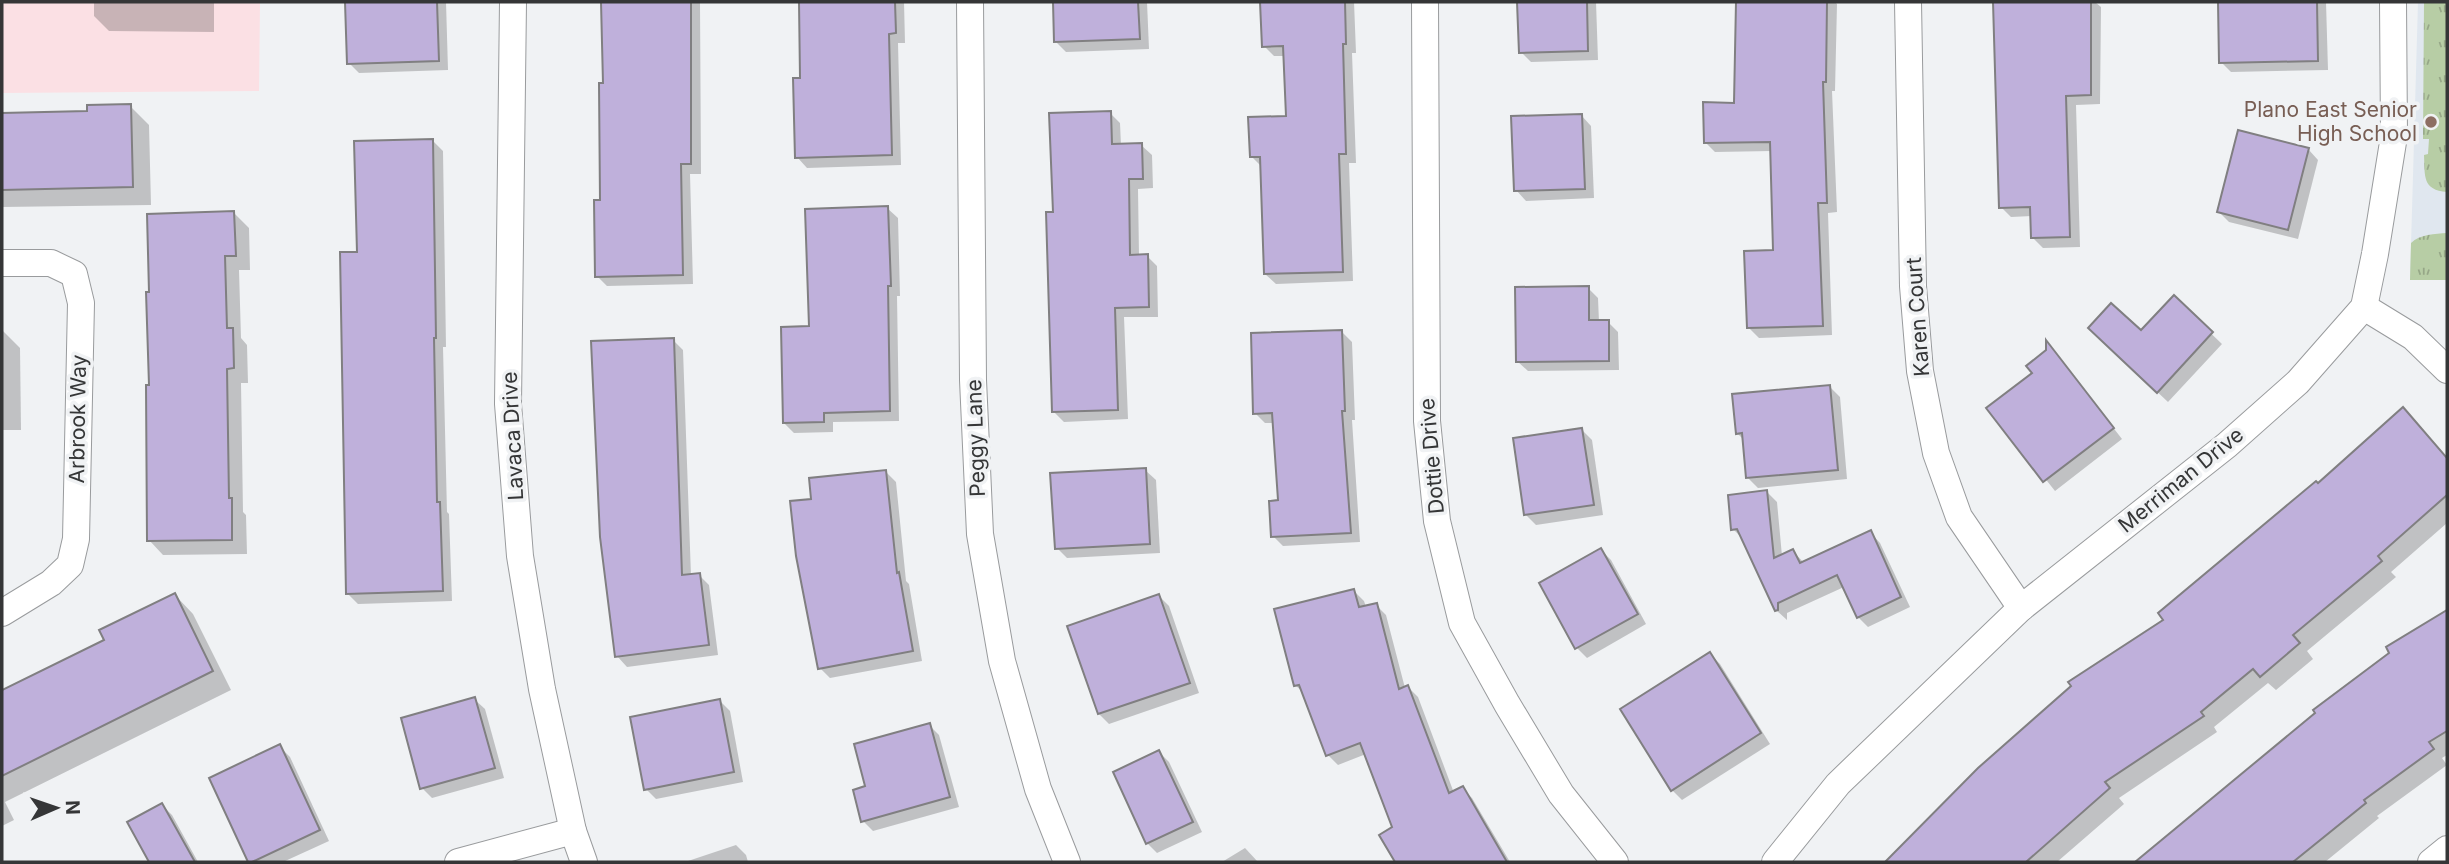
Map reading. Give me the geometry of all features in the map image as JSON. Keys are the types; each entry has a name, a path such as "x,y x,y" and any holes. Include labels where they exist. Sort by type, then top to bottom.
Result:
{"street":[{"name":"Lavaca Drive","path":"513,2 509,404 520,556 542,689 573,831 584,862"},
{"name":"Peggy Lane","path":"970,2 973,380 980,534 1002,661 1038,789 1067,862"},
{"name":"Dottie Drive","path":"1425,2 1427,421 1437,521 1462,623 1562,794 1615,862"},
{"name":"Karen Court","path":"1908,2 1913,286 1920,371 1936,453 1959,517 2021,608"},
{"name":"Merriman Drive","path":"1775,862 1838,784 2021,608 2247,427 2298,382 2364,307 2394,136 2393,2"},
{"name":"Arbrook Way","path":"2,263 51,263 74,274 81,303 76,539 70,565 51,583 2,613"},
{"path":"2364,307 2413,337 2447,370"},
{"path":"457,862 573,831"},
{"path":"2431,862 2447,849"}],"shaded area":[{"path":"2,2 260,2 259,91 2,93"},
{"name":"Plano East Senior High School","path":"2418,2 2447,2 2447,280 2410,280"}],"green space":[{"path":"2424,2 2447,2 2447,192 2429,185 2425,175 2424,155 2428,154 2429,139 2423,139"},
{"path":"2447,233 2447,280 2410,280 2411,243 2423,236"}],"building":[{"path":"345,2 437,2 439,61 347,64"},
{"path":"601,2 691,2 691,164 681,164 683,275 595,277 594,200 600,200 599,83 603,83"},
{"path":"799,2 895,2 896,33 889,34 892,155 795,158 793,78 800,78"},
{"path":"1053,2 1138,2 1140,39 1054,42"},
{"path":"1260,2 1345,2 1346,44 1343,44 1346,154 1339,154 1343,272 1264,274 1260,157 1250,157 1248,117 1286,116 1283,46 1262,47"},
{"path":"1517,2 1587,2 1588,51 1519,53"},
{"path":"1736,2 1827,2 1826,82 1823,82 1827,203 1818,203 1823,326 1747,328 1744,251 1773,250 1770,142 1704,143 1703,102 1734,103"},
{"path":"1993,2 2091,2 2091,95 2066,96 2070,237 2031,238 2030,207 1999,208"},
{"path":"2218,2 2317,2 2318,61 2219,63"},
{"path":"131,104 133,187 2,190 2,113 87,111 87,105"},
{"path":"1111,111 1112,144 1142,143 1143,179 1129,179 1130,255 1148,254 1149,307 1115,308 1118,410 1052,412 1046,212 1053,212 1049,113"},
{"path":"1582,114 1585,189 1514,191 1511,116"},
{"path":"2238,130 2309,148 2288,230 2217,212"},
{"path":"433,139 437,502 440,502 443,591 346,594 340,252 357,252 354,141"},
{"path":"888,206 891,286 888,286 890,411 824,413 824,422 783,423 781,327 809,326 805,209"},
{"path":"234,211 236,256 225,256 227,328 233,328 234,368 227,369 232,540 147,541 147,214"},
{"path":"1589,286 1589,320 1609,320 1609,361 1516,362 1515,287"},
{"path":"2174,295 2213,332 2157,393 2088,328 2111,303 2141,330"},
{"path":"1342,330 1345,411 1342,411 1351,533 1271,537 1269,501 1278,500 1272,413 1253,414 1251,333"},
{"path":"674,338 682,575 700,573 709,645 615,657 600,537 591,341"},
{"path":"2046,340 2114,428 2043,482 1986,408 2032,373 2026,366 2046,350"},
{"path":"1830,385 1838,470 1746,478 1742,433 1736,434 1732,394"},
{"path":"2403,407 2447,458 2447,495 2378,556 2382,561 2293,635 2300,643 2260,677 2253,669 2201,712 2204,716 2105,782 2110,788 2026,862 1885,862 1978,768 2071,686 2068,682 2163,620 2158,613 2316,481 2318,483"},
{"path":"1582,428 1594,505 1524,515 1513,438"},
{"path":"1146,468 1150,544 1055,549 1050,473"},
{"path":"886,470 897,573 899,572 913,651 818,669 796,556 790,501 811,499 809,478"},
{"path":"1767,490 1774,558 1793,549 1800,563 1871,530 1901,597 1857,618 1837,575 1778,603 1778,610 1775,611 1737,529 1731,530 1728,495"},
{"path":"1601,548 1638,614 1575,649 1539,583"},
{"path":"1354,589 1359,607 1377,603 1399,689 1408,685 1449,793 1463,786 1507,862 1395,862 1379,835 1392,827 1360,743 1326,756 1299,685 1294,686 1274,609"},
{"path":"175,593 213,671 2,776 2,690 104,640 99,630"},
{"path":"1159,594 1190,683 1098,714 1067,626"},
{"path":"2447,610 2447,731 2429,742 2434,749 2364,800 2366,803 2293,862 2135,862 2315,713 2313,710 2389,653 2386,647"},
{"path":"1710,652 1761,733 1671,791 1620,709"},
{"path":"475,697 495,768 420,789 401,718"},
{"path":"720,699 734,772 644,790 630,717"},
{"path":"930,723 950,797 861,822 853,790 865,786 854,744"},
{"path":"280,744 320,830 248,862 209,778"},
{"path":"1159,750 1193,822 1146,844 1113,772"},
{"path":"162,803 195,862 149,862 127,822"}],"place":[{"name":"Plano East Senior High School","path":"2431,122"}]}
